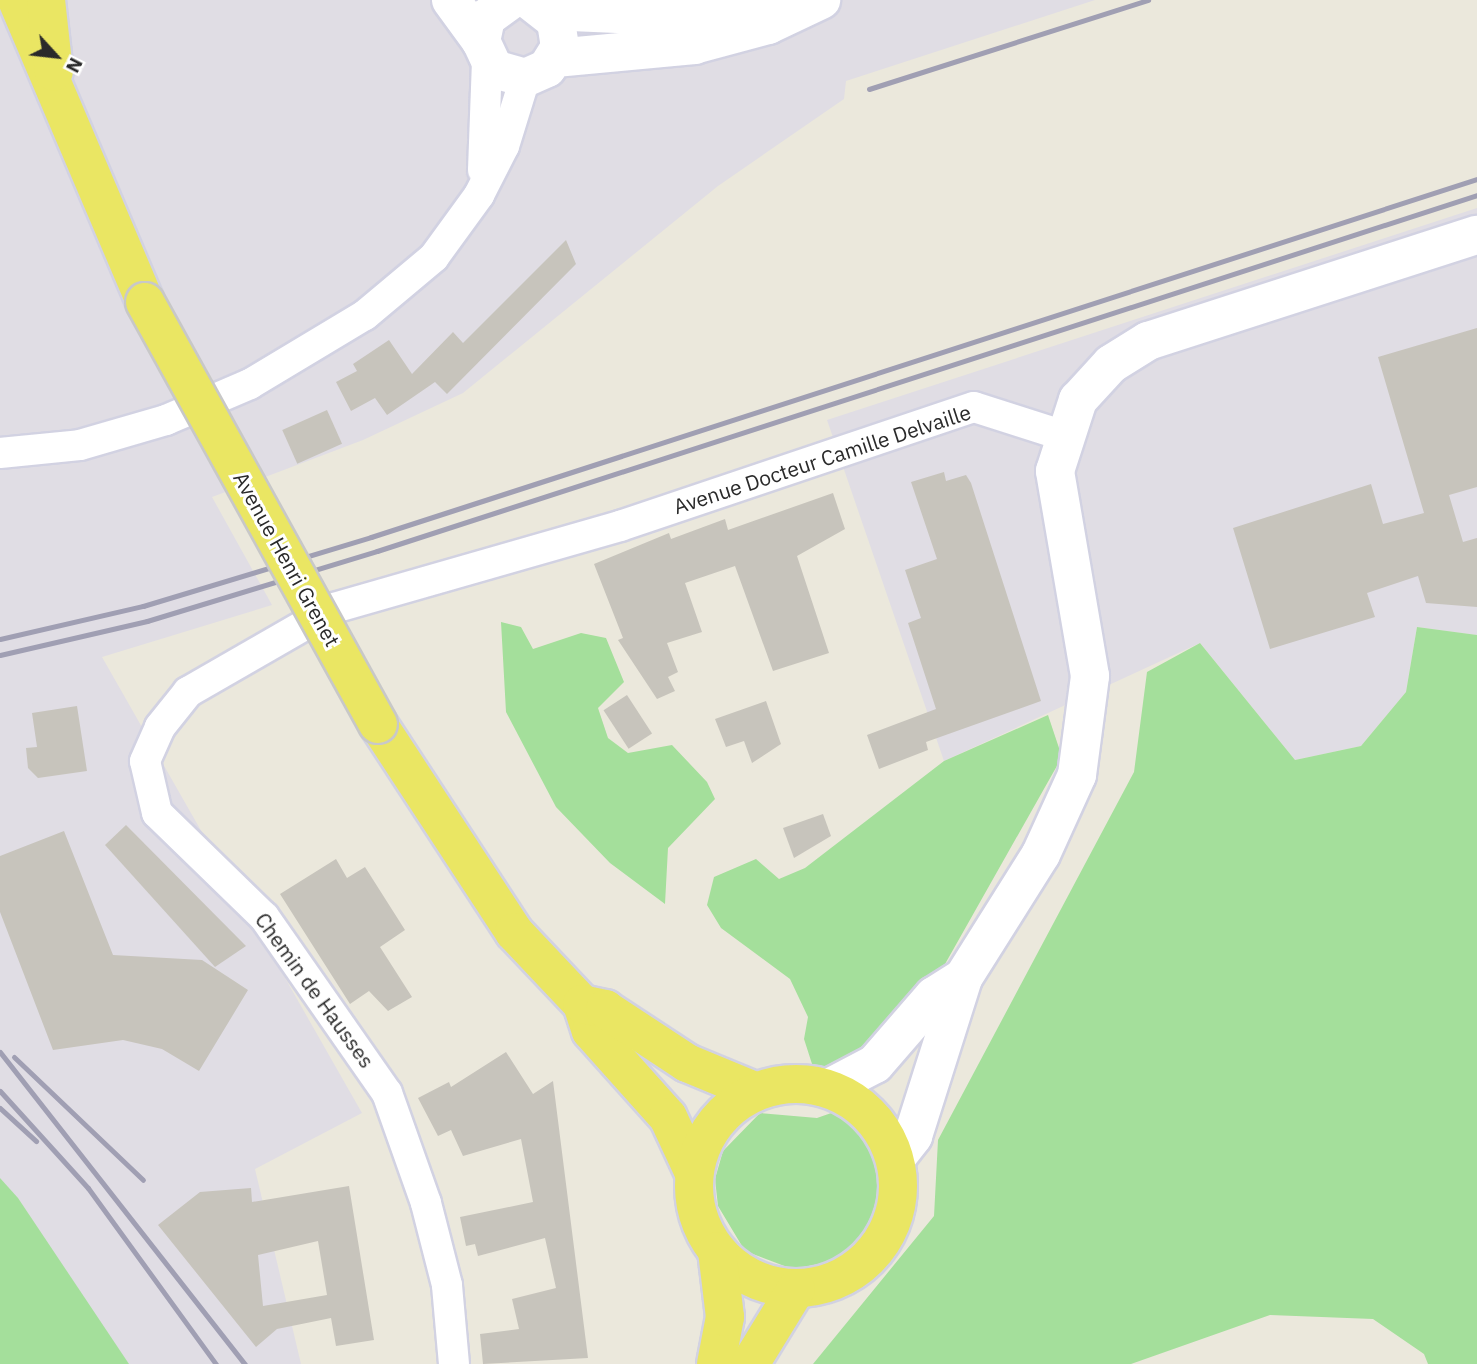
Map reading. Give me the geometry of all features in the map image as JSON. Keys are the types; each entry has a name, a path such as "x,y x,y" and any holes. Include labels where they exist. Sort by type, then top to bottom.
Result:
{"main road":[{"name":"Avenue Henri Grenet","path":"17,0 25,30 55,77"},
{"name":"Avenue Henri Grenet","path":"46,0 55,77 101,208 145,302 378,724 514,932 582,1004 591,1031 668,1117 694,1173"},
{"name":"Avenue Henri Grenet","path":"582,1004 605,1009 687,1063 755,1091"},
{"path":"716,1364 725,1317 717,1251 695,1201 694,1173 705,1139 726,1111 755,1091 792,1083 829,1088 871,1115 896,1158 893,1220 878,1248 855,1270 796,1289 757,1280 717,1251"},
{"path":"750,1364 796,1289"}],"street":[{"path":"451,0 503,75 694,46 768,25 821,0"},
{"path":"479,195 488,128 484,51 486,19 511,0"},
{"path":"539,6 663,16 764,0"},
{"path":"0,453 122,435 250,384 365,315 434,257 479,195 540,68 560,34 539,6"},
{"path":"896,1158 913,1136 963,978 1062,815 1085,737 1088,641 1056,492 1062,435 1087,388 1148,341 1477,235"},
{"name":"Avenue Docteur Camille Delvaille","path":"364,599 620,526 974,407 1062,435"},
{"name":"Chemin de Hausses","path":"364,599 300,623 188,692 160,727 145,761 146,786 157,813 187,847 264,917 387,1093 438,1250 454,1364"},
{"path":"829,1088 874,1064 934,996 963,978"}],"shaded area":[{"path":"0,0 1095,0 846,81 844,99 718,186 463,393 363,440 212,497 272,605 102,657 362,1113 255,1169 301,1364 77,1364 0,1229"},
{"path":"1477,208 1477,635 1417,627 1406,692 1361,746 1295,760 1200,643 944,761 827,420"}],"green space":[{"path":"501,622 521,627 533,649 581,633 606,638 624,682 598,708 608,738 628,753 672,745 707,782 715,799 668,848 665,904 610,863 556,807 506,712"},
{"path":"1417,627 1477,635 1477,1364 1428,1364 1424,1354 1373,1319 1270,1315 1131,1364 813,1364 934,1216 938,1140 1134,772 1147,672 1200,643 1295,760 1361,746 1406,692"},
{"path":"1048,715 1062,757 936,980 876,1049 831,1071 813,1067 804,1039 808,1017 790,979 721,928 707,905 714,877 756,859 779,879 805,868 944,761"},
{"path":"837,1111 863,1131 877,1155 883,1182 868,1233 848,1254 822,1267 795,1270 745,1251 718,1206 715,1179 723,1151 760,1113 817,1118"},
{"path":"0,1178 18,1198 129,1364 0,1364"}],"building":[{"path":"566,240 576,264 447,394 435,382 387,415 375,398 351,411 336,382 357,371 353,364 389,340 412,374 453,332 463,343"},
{"path":"1477,328 1477,487 1449,495 1463,542 1477,538 1477,607 1426,603 1418,576 1367,593 1375,617 1270,649 1233,528 1371,484 1383,524 1424,513 1378,357"},
{"path":"327,410 342,444 297,464 282,430"},
{"path":"944,472 946,481 966,475 971,483 1041,701 926,742 928,750 879,769 867,735 936,709 908,623 921,618 905,570 937,559 911,482"},
{"path":"833,493 845,529 797,556 829,653 773,671 735,566 685,583 702,632 667,643 678,672 668,677 675,691 657,699 618,640 623,638 594,564 669,533 671,539 725,519 728,530"},
{"path":"627,695 652,734 629,749 604,710"},
{"path":"766,701 781,744 752,763 744,741 726,747 715,719"},
{"path":"77,706 87,771 38,778 28,768 26,748 37,747 32,713"},
{"path":"823,814 831,836 794,858 783,828"},
{"path":"126,825 246,946 215,967 105,845"},
{"path":"64,831 113,955 202,960 248,990 199,1071 162,1049 123,1040 53,1050 0,912 0,856"},
{"path":"336,859 347,878 365,867 405,930 380,947 412,997 388,1011 369,991 350,1004 280,894"},
{"path":"506,1052 533,1094 553,1081 588,1358 483,1364 480,1334 519,1329 512,1299 556,1288 545,1238 478,1256 475,1244 466,1246 460,1217 533,1202 521,1139 463,1156 451,1130 438,1136 418,1098 449,1082 451,1087"},
{"path":"349,1186 374,1340 336,1346 331,1318 277,1329 256,1347 158,1225 200,1192 251,1188 252,1202","holes":["318,1241 327,1295 263,1306 258,1255"]}],"railway":[{"path":"869,89 1148,0"},
{"path":"0,639 143,606 371,537 1477,179"},
{"path":"0,655 147,621 377,551 1477,195"},
{"path":"0,1052 245,1364"},
{"path":"14,1057 143,1180"},
{"path":"0,1091 88,1188 216,1364"},
{"path":"0,1108 36,1141"}]}
